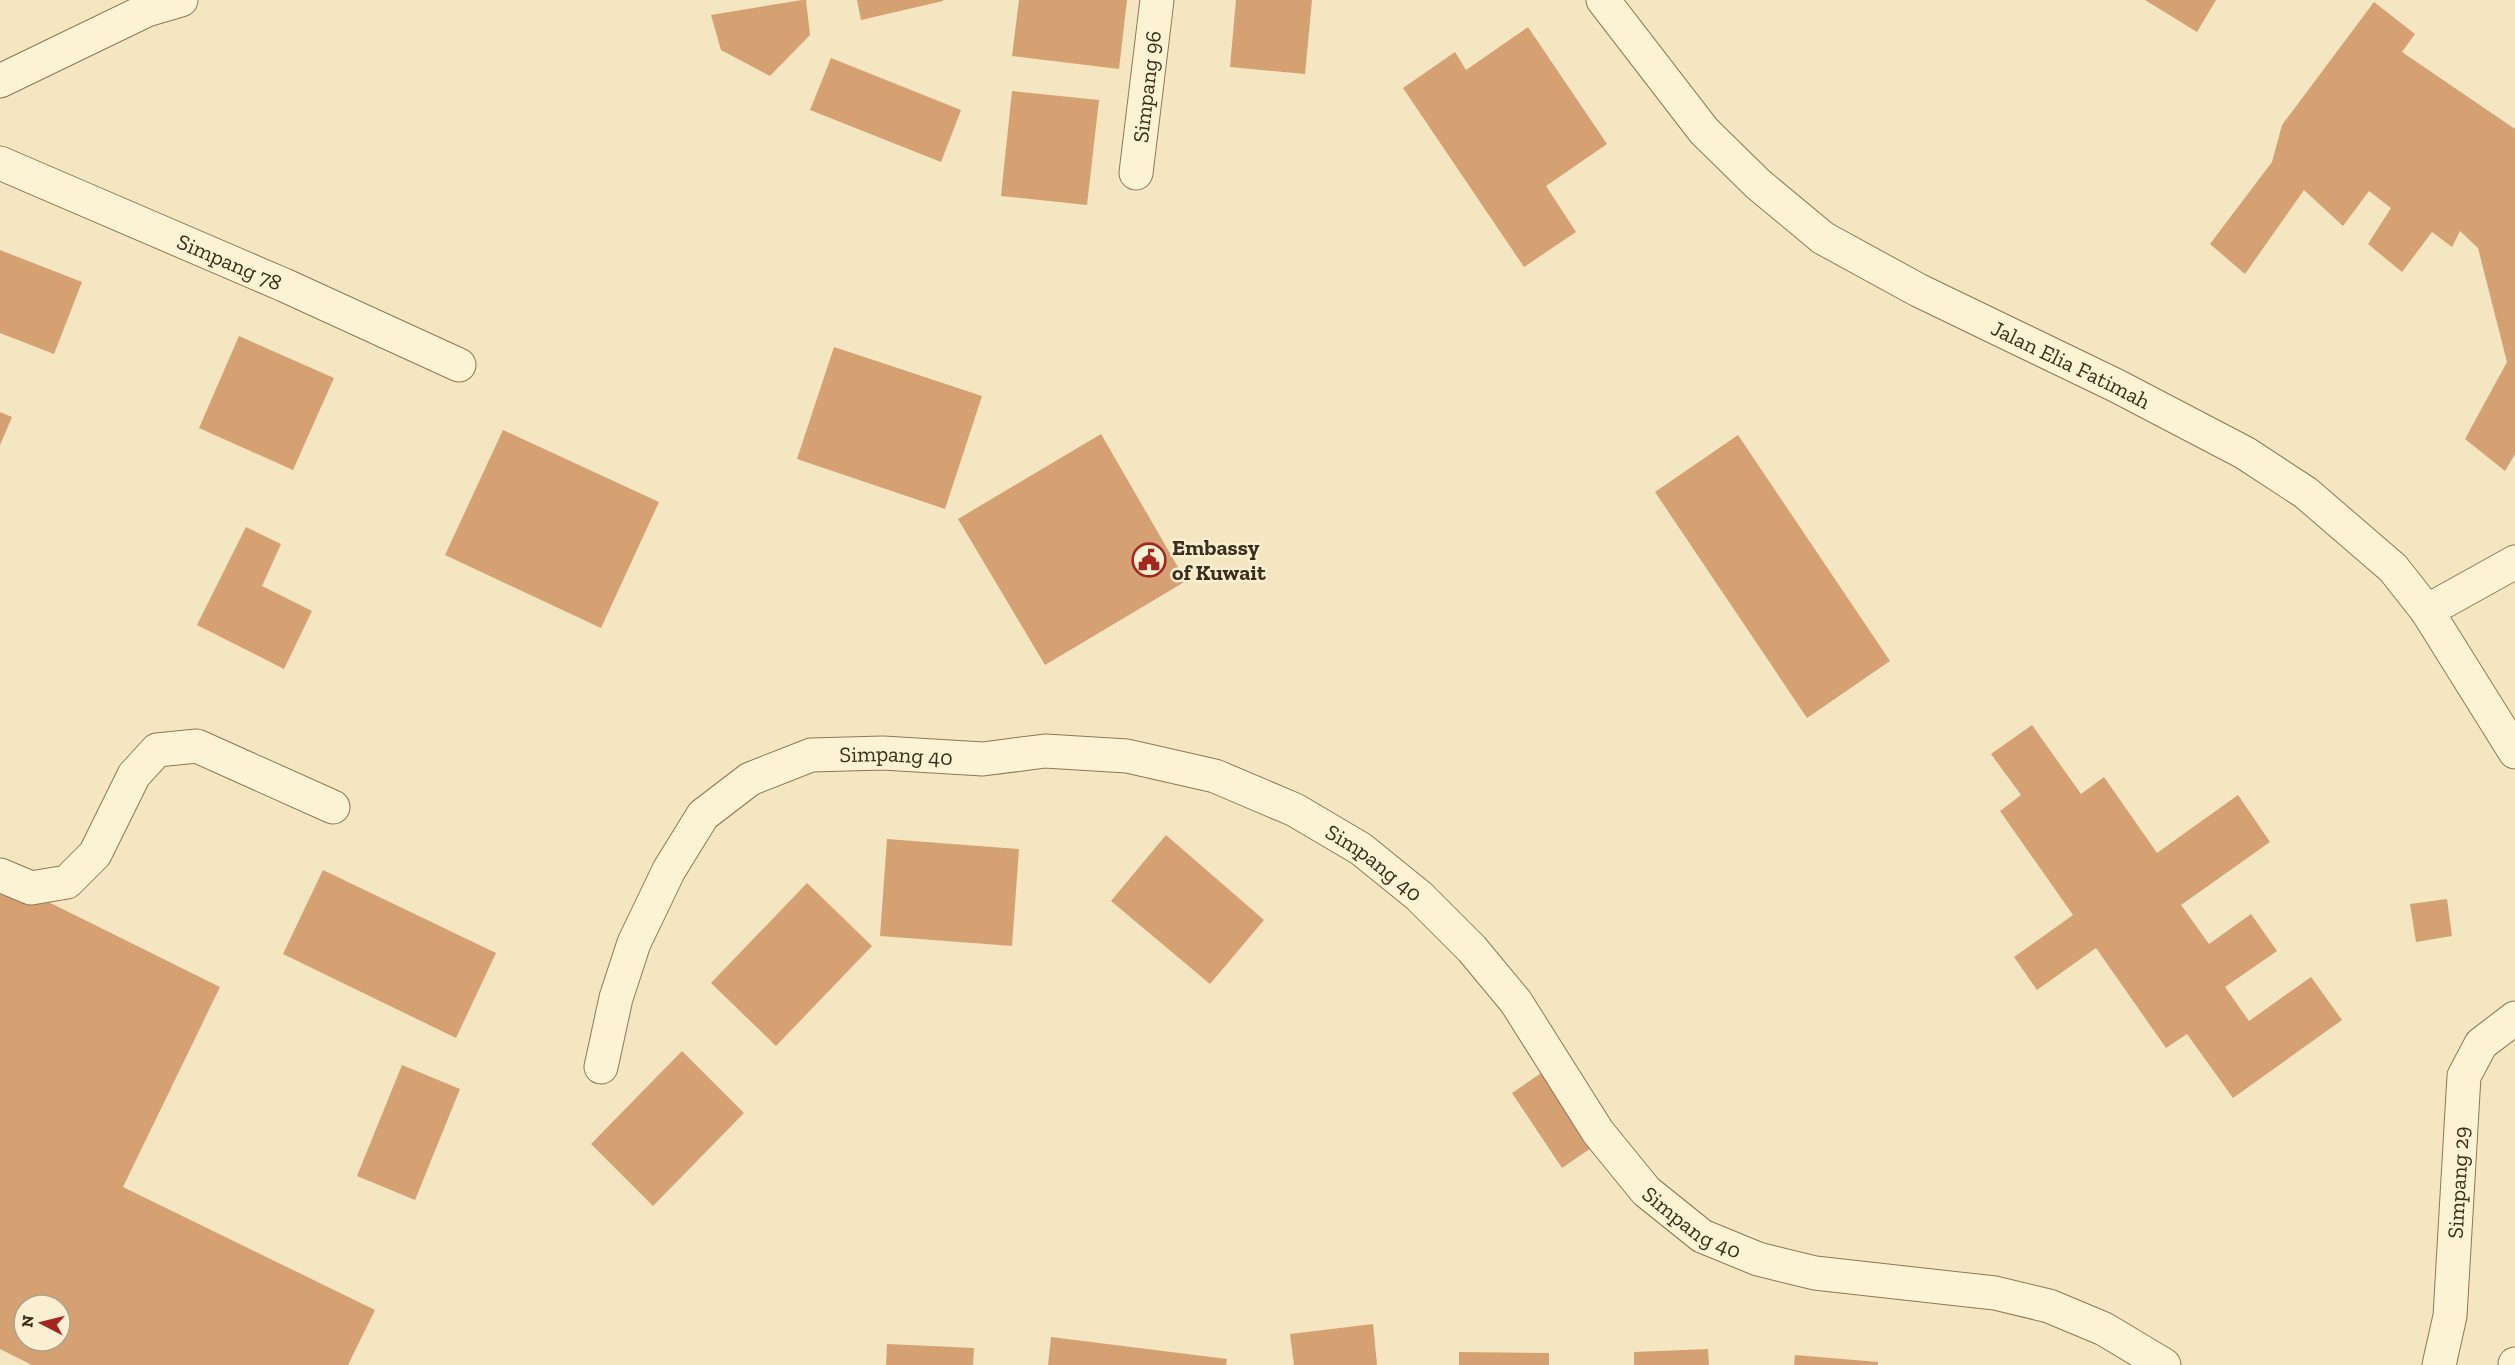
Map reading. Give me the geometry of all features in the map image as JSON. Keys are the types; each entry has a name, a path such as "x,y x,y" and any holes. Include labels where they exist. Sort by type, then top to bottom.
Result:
{"street":[{"path":"0,81 138,5 181,0"},
{"name":"Simpang 96","path":"1136,173 1157,0"},
{"name":"Jalan Elia Fatimah","path":"1603,0 1704,131 1758,184 1823,238 1918,290 2117,386 2245,453 2306,493 2393,568 2427,611 2515,752"},
{"name":"Simpang 78","path":"0,163 284,285 459,366"},
{"path":"2427,611 2515,562"},
{"path":"0,875 31,888 67,882 95,854 134,775 157,750 197,746 333,807"},
{"name":"Simpang 40","path":"601,1066 616,998 634,943 669,870 704,815 750,779 811,755 883,753 983,759 1046,751 1127,756 1215,776 1295,810 1360,849 1411,889 1472,949 1516,1002 1598,1132 1646,1191 1702,1236 1758,1260 1815,1273 1995,1293 2049,1306 2104,1329 2164,1365"},
{"name":"Simpang 29","path":"2440,1363 2450,1316 2464,1076 2481,1044 2515,1018"}],"building":[{"path":"806,0 810,35 770,76 721,50 711,15"},
{"path":"857,0 943,0 943,1 861,20"},
{"path":"1019,0 1127,0 1119,69 1012,56"},
{"path":"1236,0 1312,0 1305,74 1230,67"},
{"path":"2145,0 2216,0 2197,32"},
{"path":"2374,2 2415,34 2402,52 2515,129 2515,454 2505,471 2465,439 2507,362 2478,248 2460,231 2452,247 2432,232 2402,272 2368,244 2391,208 2369,191 2343,226 2304,190 2245,274 2210,244 2272,162 2282,125"},
{"path":"1528,27 1607,144 1546,186 1576,232 1524,267 1403,88 1455,52 1466,70"},
{"path":"831,58 961,110 941,162 810,110"},
{"path":"1012,91 1099,100 1087,205 1001,196"},
{"path":"0,250 82,282 54,354 0,333"},
{"path":"239,336 334,378 293,470 199,428"},
{"path":"834,347 982,396 945,509 797,459"},
{"path":"0,412 12,417 0,445"},
{"path":"503,430 659,502 601,628 445,555"},
{"path":"1101,434 1186,581 1045,665 958,519"},
{"path":"1738,435 1890,661 1807,718 1655,492"},
{"path":"246,527 281,544 262,586 312,611 284,669 197,625"},
{"path":"2032,725 2081,794 2104,777 2157,853 2238,795 2270,842 2181,905 2209,944 2251,914 2277,951 2225,987 2249,1021 2311,977 2342,1020 2233,1098 2187,1034 2166,1048 2096,948 2037,990 2014,957 2073,915 2000,811 2021,795 1991,754"},
{"path":"1166,835 1264,920 1210,984 1111,901"},
{"path":"887,839 1019,849 1012,946 880,936"},
{"path":"323,870 496,953 456,1038 283,954"},
{"path":"0,878 220,987 123,1187 375,1310 348,1365 32,1365 0,1349"},
{"path":"807,883 872,946 776,1046 711,983"},
{"path":"2447,899 2452,936 2416,942 2410,904"},
{"path":"682,1051 744,1113 653,1206 591,1144"},
{"path":"402,1065 460,1089 415,1200 357,1176"},
{"path":"1544,1071 1594,1146 1562,1168 1512,1093"},
{"path":"1373,1324 1377,1365 1294,1365 1290,1334"},
{"path":"1051,1337 1227,1359 1226,1365 1048,1365"},
{"path":"887,1344 974,1348 973,1365 886,1365"},
{"path":"1708,1349 1709,1365 1634,1365 1634,1352"},
{"path":"1459,1352 1549,1353 1549,1365 1459,1365"},
{"path":"1795,1355 1878,1362 1878,1365 1794,1365"}],"place":[{"name":"Embassy of Kuwait","path":"1149,560"}]}
